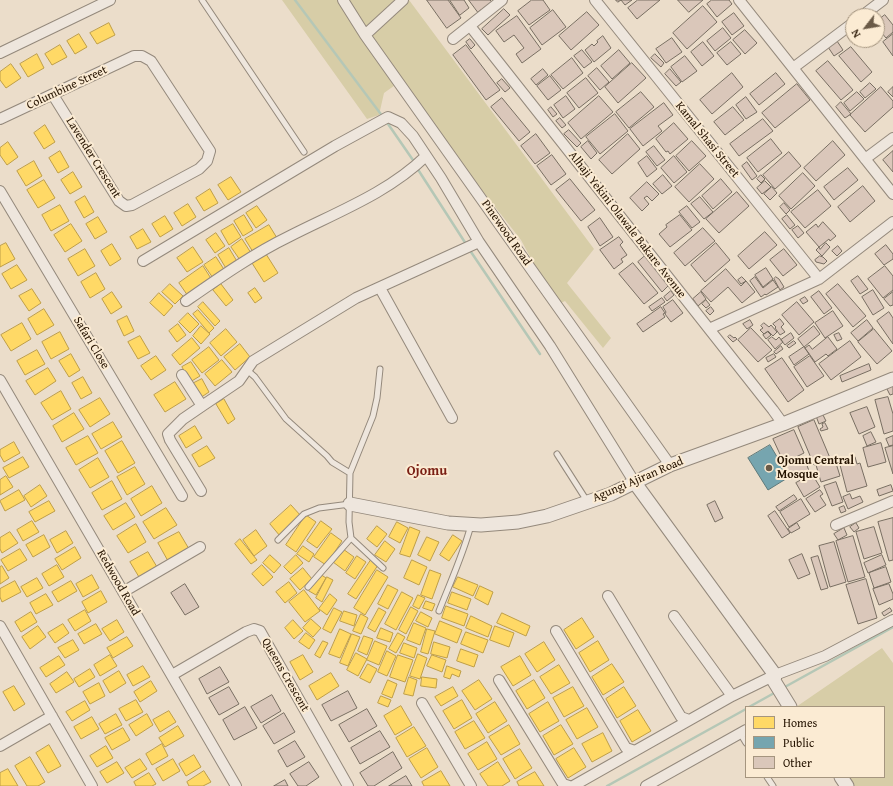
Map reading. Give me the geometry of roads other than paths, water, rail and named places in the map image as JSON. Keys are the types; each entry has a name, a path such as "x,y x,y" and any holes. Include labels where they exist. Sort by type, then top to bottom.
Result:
{"street":[{"path":"0,53 110,0"},
{"name":"Pinewood Road","path":"344,0 365,35 670,465"},
{"path":"365,35 403,0"},
{"path":"453,39 502,0"},
{"name":"Kamal Shasi Street","path":"595,0 819,280"},
{"path":"739,0 893,194"},
{"path":"872,8 883,0"},
{"name":"Alhaji Yekini Olawale Bakare Avenue","path":"470,26 783,424"},
{"path":"793,68 845,29"},
{"name":"Columbine Street","path":"0,119 134,56"},
{"name":"Lavender Crescent","path":"53,95 119,201 126,206 132,205 199,170 207,161 210,151 151,61 142,56 134,56"},
{"path":"144,260 335,146 384,120 401,124 413,136 419,163 441,178 479,242 550,346 635,483 774,678 788,706"},
{"path":"865,159 893,138"},
{"path":"186,301 246,261 289,236 383,189 419,163"},
{"name":"Safari Close","path":"0,191 182,496"},
{"path":"709,329 819,280 893,222"},
{"path":"201,492 170,440 168,434 183,420 239,381 253,360 356,298 479,242"},
{"path":"380,288 452,418"},
{"path":"182,375 202,406"},
{"name":"Agungi Ajiran Road","path":"350,504 448,523 481,525 518,522 547,516 611,494 670,465 783,424 893,379"},
{"name":"Redwood Road","path":"0,380 236,786"},
{"path":"836,525 893,501"},
{"path":"123,592 200,547"},
{"path":"608,596 681,717 690,720"},
{"path":"674,616 732,696"},
{"path":"573,786 732,696 825,656 893,620"},
{"path":"0,626 92,786"},
{"name":"Queens Crescent","path":"172,675 246,632 254,629 260,632 348,786"},
{"path":"556,631 626,748 635,751"},
{"path":"499,680 563,784 569,786"},
{"path":"422,703 471,786"},
{"path":"0,746 52,716"},
{"path":"652,784 743,732"}],"lane":[{"path":"202,0 304,152"},
{"path":"246,369 255,377 286,420 332,462 350,473"},
{"path":"380,369 377,398 372,416 350,473 350,504 348,522 351,538 383,568"},
{"path":"557,454 588,502"},
{"path":"278,540 304,514 319,508 350,504"},
{"path":"439,611 459,559 466,546 472,524"},
{"path":"308,587 351,538"}],"waterway":[{"path":"295,0 383,117"},
{"path":"386,121 415,163"},
{"path":"417,168 466,244"},
{"path":"469,249 540,354"},
{"path":"783,688 893,627"},
{"path":"751,706 776,692"},
{"path":"607,786 745,710"}],"place":[{"name":"Ojomu Central Mosque","path":"769,468"}],"district":[{"name":"Ojomu","path":"427,471"}]}
